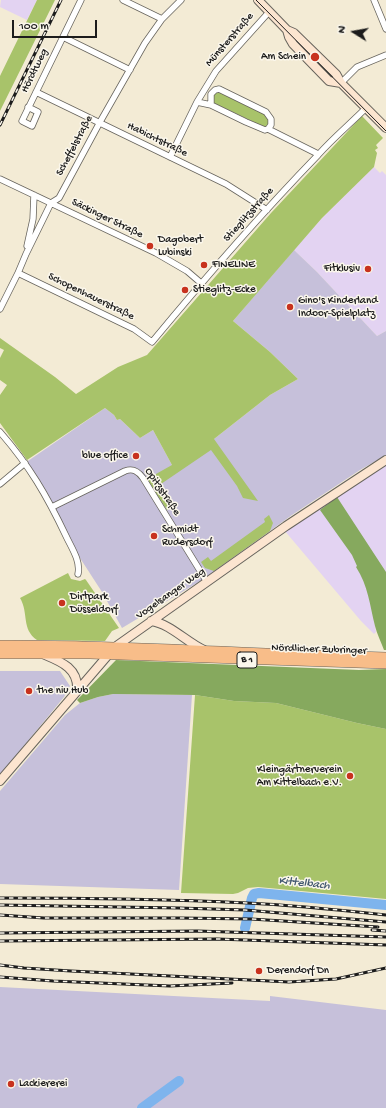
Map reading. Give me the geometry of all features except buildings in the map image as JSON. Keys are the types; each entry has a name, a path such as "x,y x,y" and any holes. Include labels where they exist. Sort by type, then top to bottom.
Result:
{"main road":[{"name":"B 1","path":"0,645 115,647"},
{"name":"Nördlicher Zubringer","path":"115,647 386,657"},
{"name":"B 1","path":"0,654 107,655"},
{"name":"Nördlicher Zubringer","path":"107,655 386,664"}],"street":[{"name":"Hördtweg","path":"28,107 81,0"},
{"path":"123,0 162,19"},
{"name":"Scheffelstraße","path":"0,310 51,203 59,198 145,43 162,19 181,0"},
{"name":"Münsterstraße","path":"258,0 287,30 294,33 336,74 341,83 386,128"},
{"path":"374,0 386,30"},
{"name":"Münsterstraße","path":"170,157 197,102 222,63 269,12"},
{"path":"63,38 130,70"},
{"path":"341,83 357,67 386,56"},
{"path":"209,83 268,114 272,122 268,129"},
{"path":"211,105 211,94 215,90 219,89"},
{"name":"Habichtstraße","path":"36,92 226,184 267,210"},
{"path":"197,102 211,105 246,122 265,130 268,129 318,154"},
{"name":"Stieglitzstraße","path":"152,342 201,282 318,154 366,108"},
{"name":"Säckinger Straße","path":"0,179 174,263 201,282"},
{"path":"26,254 33,220 34,195"},
{"name":"Schopenhauerstraße","path":"18,273 134,329 152,342"},
{"path":"0,432 25,463 52,507 78,562 78,574"},
{"name":"Vogelsanger Weg","path":"0,781 115,647 299,517 386,460"},
{"path":"0,484 25,463"},
{"name":"Opitzstraße","path":"52,507 125,471 136,471 143,478 207,582"},
{"path":"164,611 163,621 166,626"},
{"path":"151,621 166,626 189,642 207,651"},
{"path":"42,654 57,660 71,670 77,678 77,691"}],"shaded area":[{"path":"1,0 37,0 27,20 0,7"},
{"path":"374,167 380,173 382,171 386,175 386,331 377,336 317,272 294,250 322,218"},
{"path":"294,250 317,272 377,336 386,331 386,455 360,470 292,515 202,580 122,628 25,463 105,408 114,415 117,420 120,419 140,438 153,430 172,465 214,439 270,395 298,379 270,352 233,321"},
{"path":"386,465 386,588 371,599 376,632 374,634 361,621 284,530"},
{"path":"0,671 60,671 70,686 64,697 0,775"},
{"path":"113,694 192,695 179,890 0,884 0,791 65,715 80,703"},
{"path":"0,987 270,1001 270,996 386,1010 386,1108 0,1108"}],"green space":[{"path":"37,0 55,0 0,111 0,76"},
{"path":"219,92 266,115 268,125 264,127 214,103 214,94"},
{"path":"362,116 383,138 376,145 378,148 375,150 377,153 374,167 322,218 233,321 270,352 298,379 270,395 214,439 258,501 243,498 237,486 211,450 158,486 173,507 167,510 147,479 172,465 153,430 140,438 120,419 117,420 114,415 105,408 27,460 0,423 0,395 7,385 0,380 0,358 4,350 0,348 0,338 55,377 76,394 118,367 147,355 271,213"},
{"path":"337,497 386,572 386,650 384,650 377,632 366,588 352,555 320,510"},
{"path":"269,515 273,523 270,531 214,571 205,568 201,562 208,557 211,561 265,522 264,519"},
{"name":"Dirtpark Düsseldorf","path":"68,573 71,579 80,581 86,580 119,628 112,631 105,641 37,640 29,631 23,604 20,598"},
{"path":"116,660 359,670 386,669 386,729 276,703 234,701 195,695 113,694 80,703 77,700"},
{"path":"195,695 234,701 276,703 386,729 386,899 258,887 248,888 233,894 181,893"}],"waterway":[{"name":"Kittelbach","path":"245,928 252,898 254,894 259,893 386,905"},
{"name":"Kittelbach","path":"142,1108 179,1081"}],"tram line":[{"path":"256,0 386,131"}],"railway":[{"path":"0,125 61,0"},
{"path":"0,898 124,899 264,904 386,915"},
{"path":"0,905 245,910 386,922"},
{"path":"0,915 44,918 251,919 378,927"},
{"path":"372,930 386,931"},
{"path":"0,933 197,931 386,937"},
{"path":"0,941 217,939 386,945"},
{"path":"0,965 71,971 289,982 336,979 386,968"},
{"path":"0,977 170,986 232,983"}],"place":[{"name":"Am Schein","path":"315,57"},
{"name":"Dagobert Lubinski","path":"150,246"},
{"name":"FINELINE","path":"204,265"},
{"name":"Fitklusiv","path":"368,269"},
{"name":"Stieglitz-Ecke","path":"185,290"},
{"name":"Gino's Kinderland Indoor-Spielplatz","path":"290,307"},
{"name":"blue office","path":"136,456"},
{"name":"Schmidt Rudersdorf","path":"154,536"},
{"name":"Dirtpark Düsseldorf","path":"62,603"},
{"name":"the niu Hub","path":"29,691"},
{"name":"Kleingärtnerverein Am Kittelbach e.V.","path":"350,776"},
{"name":"Derendorf Dn","path":"259,971"},
{"name":"Lackiererei","path":"11,1084"}]}
